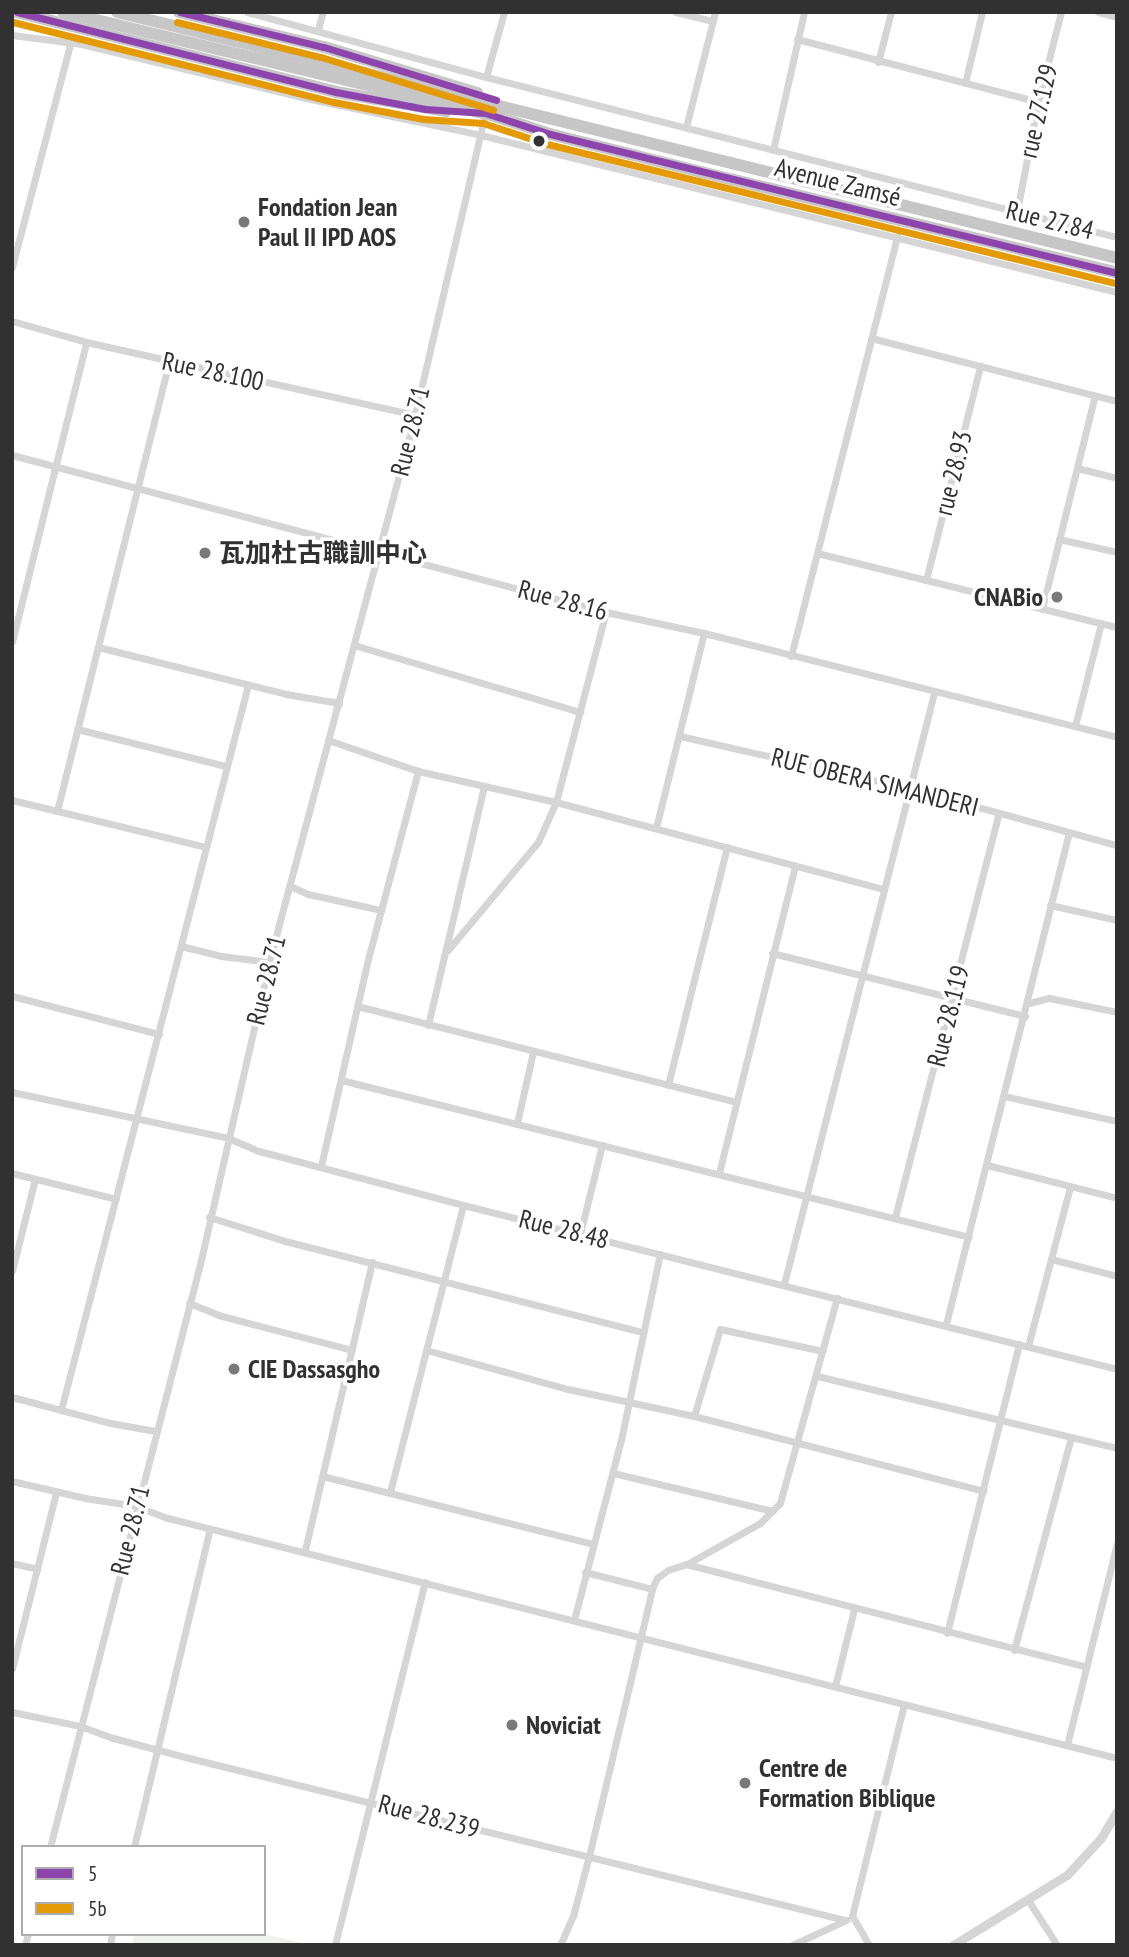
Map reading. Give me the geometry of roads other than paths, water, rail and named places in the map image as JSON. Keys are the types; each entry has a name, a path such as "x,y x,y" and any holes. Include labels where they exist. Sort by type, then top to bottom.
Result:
{"highway":[{"path":"16,12 336,92 425,109 485,113"},
{"path":"63,12 540,116"},
{"path":"117,12 191,38 485,113"},
{"path":"179,12 373,62 540,116"},
{"name":"Avenue Zamsé","path":"485,113 550,134 1117,273"},
{"name":"Avenue Zamsé","path":"540,116 1117,258"}],"street":[{"name":"Rue 27.84","path":"247,12 318,29 486,77 1117,236"},
{"path":"318,29 323,12"},
{"path":"486,77 504,12"},
{"path":"676,12 712,21"},
{"path":"686,127 715,12"},
{"path":"773,150 804,12"},
{"path":"878,62 891,12"},
{"path":"965,83 982,12"},
{"name":"rue 27.129","path":"1017,211 1038,102 1061,12"},
{"path":"1097,12 1117,18"},
{"path":"12,35 70,45 81,44 301,97 481,135 1117,292"},
{"path":"797,40 1038,102"},
{"path":"12,267 70,45"},
{"name":"Rue 28.71","path":"50,1845 190,1303 269,962 415,415 485,113"},
{"path":"791,656 897,236"},
{"name":"Rue 28.100","path":"12,321 169,362 415,415"},
{"path":"871,338 1117,401"},
{"path":"12,642 86,342"},
{"path":"57,811 139,491 169,362"},
{"name":"rue 28.93","path":"926,580 980,366"},
{"path":"1042,608 1095,395"},
{"name":"Rue 28.16","path":"12,455 55,465 139,491 380,551 606,612 704,633 1117,737"},
{"path":"1077,468 1117,478"},
{"path":"1059,539 1117,552"},
{"path":"817,553 1117,627"},
{"path":"447,950 478,910 528,856 556,802 606,612"},
{"path":"1075,726 1101,623"},
{"path":"656,828 704,633"},
{"path":"354,645 580,712"},
{"path":"98,647 248,685 339,703"},
{"path":"61,1410 248,685"},
{"path":"784,1284 882,889 934,693"},
{"path":"77,729 225,766"},
{"name":"RUE OBERA SIMANDERI","path":"680,736 908,788 1069,832"},
{"path":"328,740 418,771 556,802 882,889"},
{"path":"321,1166 357,1006 418,771"},
{"path":"428,1025 484,786"},
{"path":"12,800 206,847"},
{"name":"Rue 28.119","path":"895,1217 999,813"},
{"path":"946,1324 988,1165 1069,832 1117,845"},
{"path":"668,1085 727,847"},
{"path":"719,1173 795,867"},
{"path":"290,886 308,894 381,910"},
{"path":"1050,905 1117,920"},
{"path":"181,946 221,956 269,962"},
{"path":"772,953 1025,1016"},
{"path":"12,996 159,1034"},
{"path":"1028,1003 1049,998 1117,1012"},
{"path":"357,1006 736,1102"},
{"path":"517,1123 533,1052"},
{"path":"341,1080 969,1237"},
{"name":"Rue 28.48","path":"12,1092 137,1121 228,1138 258,1151 463,1205 1117,1368"},
{"path":"1004,1096 1117,1121"},
{"path":"580,1234 602,1146"},
{"path":"988,1165 1117,1198"},
{"path":"12,1173 117,1199"},
{"path":"12,1271 35,1179"},
{"path":"1028,1346 1070,1187"},
{"path":"390,1492 463,1205"},
{"path":"209,1217 285,1241 643,1332"},
{"path":"574,1620 613,1472 660,1254"},
{"path":"1051,1259 1117,1276"},
{"path":"305,1550 372,1262"},
{"path":"560,1945 573,1916 589,1856 643,1637 652,1589 661,1574 733,1540 773,1511 781,1498 795,1442 817,1376 836,1298"},
{"path":"190,1303 218,1315 352,1350"},
{"path":"694,1416 720,1329 823,1351"},
{"path":"947,1633 1019,1344"},
{"path":"426,1350 627,1404 694,1416 983,1491"},
{"path":"817,1376 1117,1448"},
{"path":"12,1397 156,1430"},
{"path":"1014,1650 1071,1437"},
{"path":"613,1472 773,1511"},
{"path":"322,1476 592,1544"},
{"path":"12,1481 136,1506 210,1529 305,1550 1117,1758"},
{"path":"12,1669 16,1634 37,1569 56,1492"},
{"path":"135,1845 210,1529"},
{"path":"1067,1745 1115,1562 1117,1544"},
{"path":"12,1563 37,1569"},
{"path":"687,1564 1086,1667"},
{"path":"586,1572 652,1589"},
{"path":"335,1945 425,1582"},
{"path":"835,1686 854,1609"},
{"path":"849,1918 904,1704"},
{"name":"Rue 28.239","path":"12,1712 80,1726 159,1750 849,1918"},
{"path":"953,1945 1028,1900 1079,1864 1101,1838 1117,1811"},
{"path":"1028,1900 1057,1945"},
{"path":"792,1945 849,1918"},
{"path":"849,1918 869,1945"}],"place":[{"name":"Fondation Jean Paul II IPD AOS","path":"244,222"},
{"name":"瓦加杜古職訓中心","path":"205,553"},
{"name":"CNABio","path":"1057,597"},
{"name":"CIE Dassasgho","path":"234,1369"},
{"name":"Noviciat","path":"512,1725"},
{"name":"Centre de Formation Biblique","path":"745,1783"}]}
